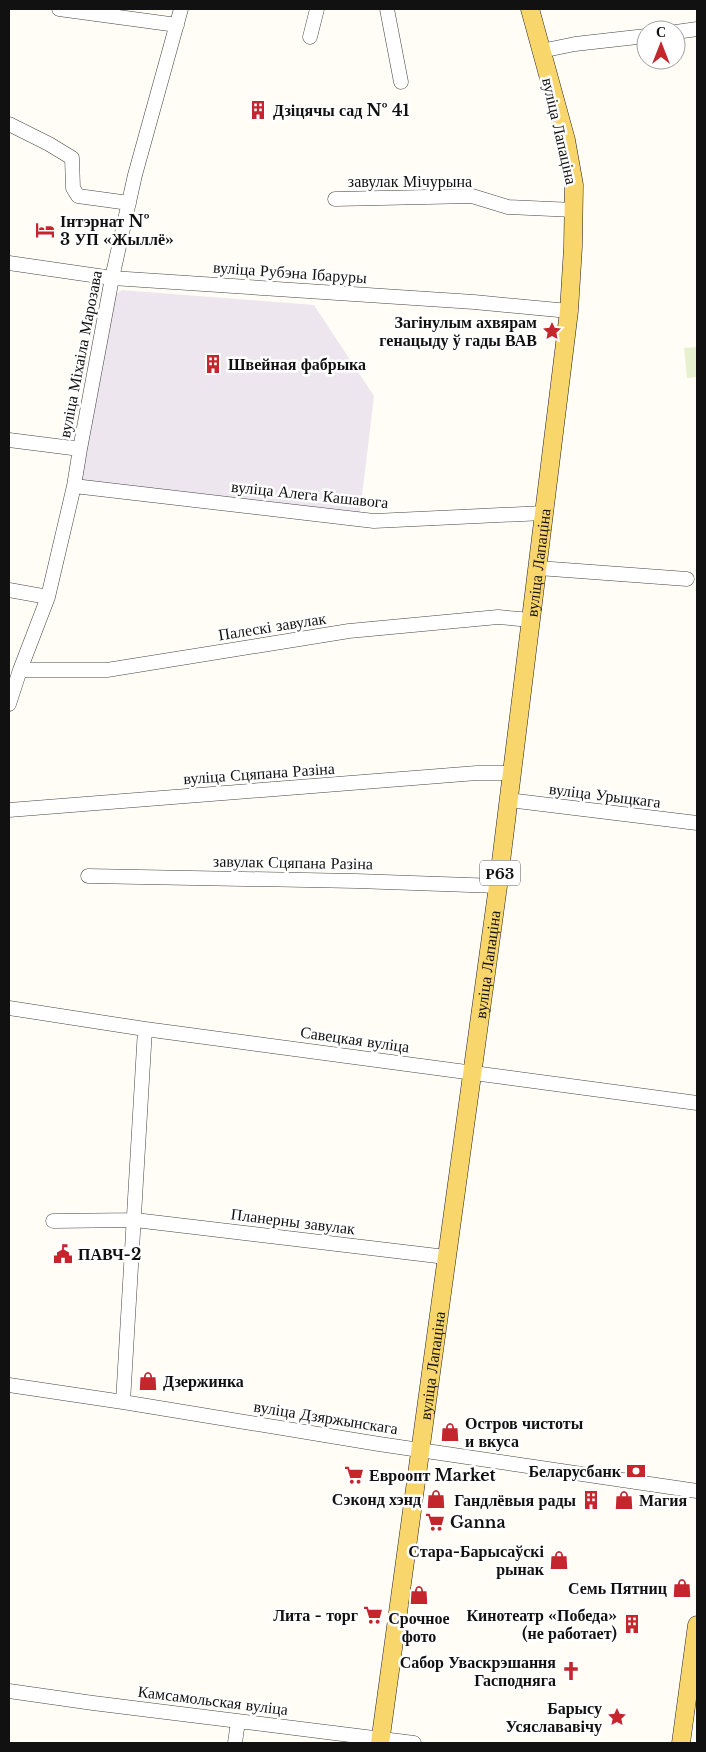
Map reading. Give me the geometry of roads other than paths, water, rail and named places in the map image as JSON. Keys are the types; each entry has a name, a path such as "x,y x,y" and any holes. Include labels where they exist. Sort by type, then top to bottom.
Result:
{"main road":[{"name":"вуліца Лапаціна","path":"381,1741 498,886 569,311 574,185 571,164 530,9"},
{"path":"681,1743 697,1625"}],"street":[{"path":"59,9 177,25"},
{"name":"вуліца Міхаіла Марозава","path":"9,704 48,597 74,486 112,278 135,175 181,9"},
{"path":"310,37 317,9"},
{"path":"387,9 401,82"},
{"path":"541,51 575,44 636,37"},
{"path":"9,124 72,158 73,188 78,196 129,203"},
{"name":"завулак Мічурына","path":"335,199 472,196 508,207 574,210"},
{"name":"вуліца Рубэна Ібаруры","path":"9,263 112,278 474,302 569,311"},
{"path":"9,440 80,449"},
{"name":"вуліца Алега Кашавога","path":"74,486 374,521 544,513"},
{"path":"538,568 687,579"},
{"path":"9,590 48,597"},
{"name":"Палескі завулак","path":"20,670 107,670 349,631 498,617 530,620"},
{"name":"вуліца Сцяпана Разіна","path":"9,810 477,774 512,774"},
{"name":"вуліца Урыцкага","path":"508,800 697,823"},
{"name":"завулак Сцяпана Разіна","path":"88,876 356,881 498,886"},
{"name":"Савецкая вуліца","path":"9,1008 146,1029 697,1103"},
{"path":"123,1402 146,1029"},
{"name":"Планерны завулак","path":"53,1221 135,1220 446,1257"},
{"name":"вуліца Дзяржынскага","path":"9,1385 697,1492"},
{"name":"Камсамольская вуліца","path":"9,1691 381,1741 414,1743"},
{"path":"235,1743 238,1721"}],"place":[{"name":"Дзіцячы сад № 41","path":"258,110"},
{"name":"Інтэрнат № 3 УП «Жыллё»","path":"45,230"},
{"name":"Загінулым ахвярам генацыду ў гады ВАВ","path":"552,331"},
{"name":"Швейная фабрыка","path":"213,364"},
{"name":"ПАВЧ-2","path":"63,1254"},
{"name":"Дзержинка","path":"148,1381"},
{"name":"Остров чистоты и вкуса","path":"450,1432"},
{"name":"Беларусбанк","path":"636,1471"},
{"name":"Евроопт Market","path":"354,1475"},
{"name":"Сэконд хэнд","path":"436,1499"},
{"name":"Гандлёвыя рады","path":"591,1500"},
{"name":"Магия","path":"624,1500"},
{"name":"Ganna","path":"435,1522"},
{"name":"Стара-Барысаўскі рынак","path":"559,1560"},
{"name":"Семь Пятниц","path":"682,1588"},
{"name":"Срочное фото","path":"419,1595"},
{"name":"Лита - торг","path":"373,1615"},
{"name":"Кинотеатр «Победа» (не работает)","path":"632,1624"},
{"name":"Сабор Уваскрэшання Гасподняга","path":"571,1671"},
{"name":"Барысу Усяслававічу","path":"617,1717"}]}
